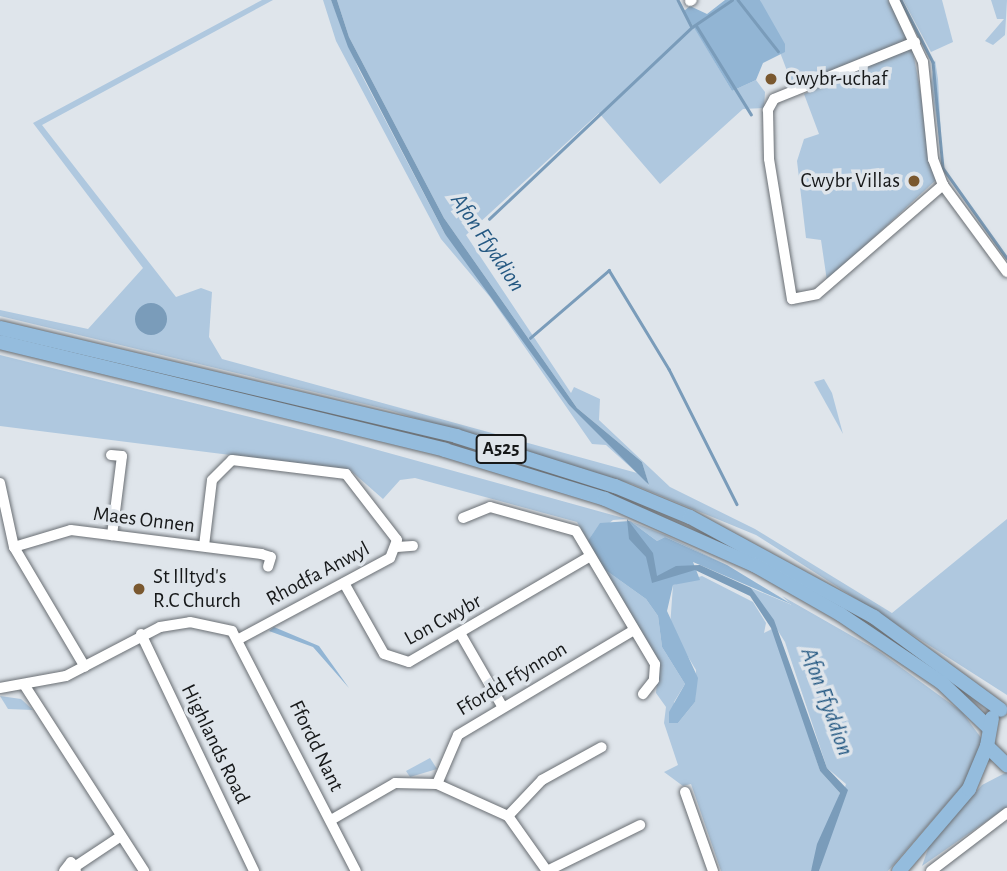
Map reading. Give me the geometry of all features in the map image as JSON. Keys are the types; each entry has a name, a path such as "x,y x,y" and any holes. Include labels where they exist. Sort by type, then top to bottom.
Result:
{"main road":[{"name":"A525","path":"0,328 456,436 615,486 690,517 874,617 1004,708"},
{"name":"A525","path":"0,342 445,450 605,499 754,565 840,614 941,682 987,726"},
{"path":"906,869 969,789 987,746 987,726 1004,708"},
{"path":"969,789 1004,764 987,746"}],"street":[{"path":"894,0 915,42 943,185 1007,272"},
{"path":"915,42 774,99 769,159 792,299 817,294 943,185"},
{"path":"112,535 119,452"},
{"name":"Rhodfa Anwyl","path":"204,546 212,480 232,460 346,474 370,499 397,547 344,583 241,638"},
{"path":"0,483 2,518 14,547 85,667"},
{"path":"468,513 490,507 572,527 655,664 649,693"},
{"name":"Maes Onnen","path":"14,547 61,531 204,546 269,562 284,562"},
{"path":"397,547 413,546"},
{"name":"Lon Cwybr","path":"344,583 391,658 409,662 589,557"},
{"path":"0,688 25,686 85,667 141,634 190,622 223,627 241,638"},
{"name":"Ffordd Ffynnon","path":"437,784 458,735 502,706 634,630"},
{"path":"460,633 502,706"},
{"name":"Highlands Road","path":"141,634 254,871"},
{"name":"Ffordd Nant","path":"241,638 356,871"},
{"path":"25,686 144,871"},
{"path":"508,816 522,796 602,747"},
{"path":"583,758 597,761"},
{"path":"331,820 395,783 437,784 508,816 547,871 623,839 640,825"},
{"path":"684,801 713,871"},
{"path":"931,871 1007,813"},
{"path":"64,871 69,863 76,868 121,836"}],"shaded area":[{"path":"262,0 273,0 42,125 176,297 201,288 212,292 209,337 222,359 637,473 606,445 592,444 490,297 441,239 336,41 323,0 331,0 359,70 445,234 477,270 569,405 637,468 649,486 642,462 577,408 444,218 349,37 337,0 678,0 732,91 756,80 765,92 764,108 743,109 660,184 599,113 466,235 571,393 574,387 600,399 599,420 670,487 755,529 892,613 1007,519 1007,695 756,535 632,484 389,410 0,316 0,310 88,329 143,268 33,123"},
{"path":"331,0 337,0 349,37 444,218 577,408 642,462 649,485 569,405 445,234 348,47"},
{"path":"725,0 760,0 785,44 785,52 763,63 756,80 732,91 684,11 690,6 707,14"},
{"path":"760,0 888,0 908,39 794,89"},
{"path":"903,0 942,0 953,42 931,52"},
{"path":"991,0 1007,0 1005,35 993,45 985,41 1004,19 997,19"},
{"path":"912,47 937,179 827,281 821,240 806,238 797,161 804,139 819,134 804,94"},
{"path":"935,60 938,79 942,155 931,83"},
{"path":"151,303 163,307 167,319 163,331 151,335 139,331 135,319 139,307"},
{"path":"0,355 338,439 627,519 613,520 588,541 577,522 415,478 400,480 383,499 350,470 0,426"},
{"path":"824,379 832,393 843,434 814,382"},
{"path":"627,519 653,553 657,576 676,566 700,565 751,588 774,620 827,768 848,790 819,871 811,871 817,844 840,793 820,771 771,628 750,596 695,570 652,583 646,557 629,539"},
{"path":"630,521 727,565 665,537 657,541"},
{"path":"630,521 657,541 665,537 727,565 793,605 693,562 700,580 673,585 667,611 698,678 695,702 678,723 669,723 669,712 685,684 662,647 658,616 646,599 604,569 588,541 600,523"},
{"path":"604,569 646,599 658,616 662,647 685,684 674,702 678,723 695,702 696,670 670,627 673,585 702,576 753,602 766,623 764,633 772,629 820,771 840,793 811,871 721,871 691,784 683,786 664,772 678,765 664,723 666,707 656,693 659,661"},
{"path":"751,588 792,605 782,596 880,652 962,712 982,739 968,779 888,871 819,871 846,784 827,768 785,642"},
{"path":"274,627 319,646 349,688 313,647 269,631"},
{"path":"0,696 21,699 33,710 8,709"},
{"path":"430,758 437,769 410,777 406,771"},
{"path":"1007,772 1007,807 922,866 929,846 982,785"}],"waterway":[{"path":"678,0 692,27"},
{"name":"Afon Ffyddion","path":"489,219 692,27 732,0"},
{"path":"738,0 778,51"},
{"path":"901,0 933,62 943,168 1007,258"},
{"path":"696,25 751,114"},
{"path":"530,338 609,270 669,369 737,504"}],"place":[{"name":"Cwybr-uchaf","path":"771,79"},
{"name":"Cwybr Villas","path":"914,181"},
{"name":"St Illtyd's R.C Church","path":"139,589"}]}
